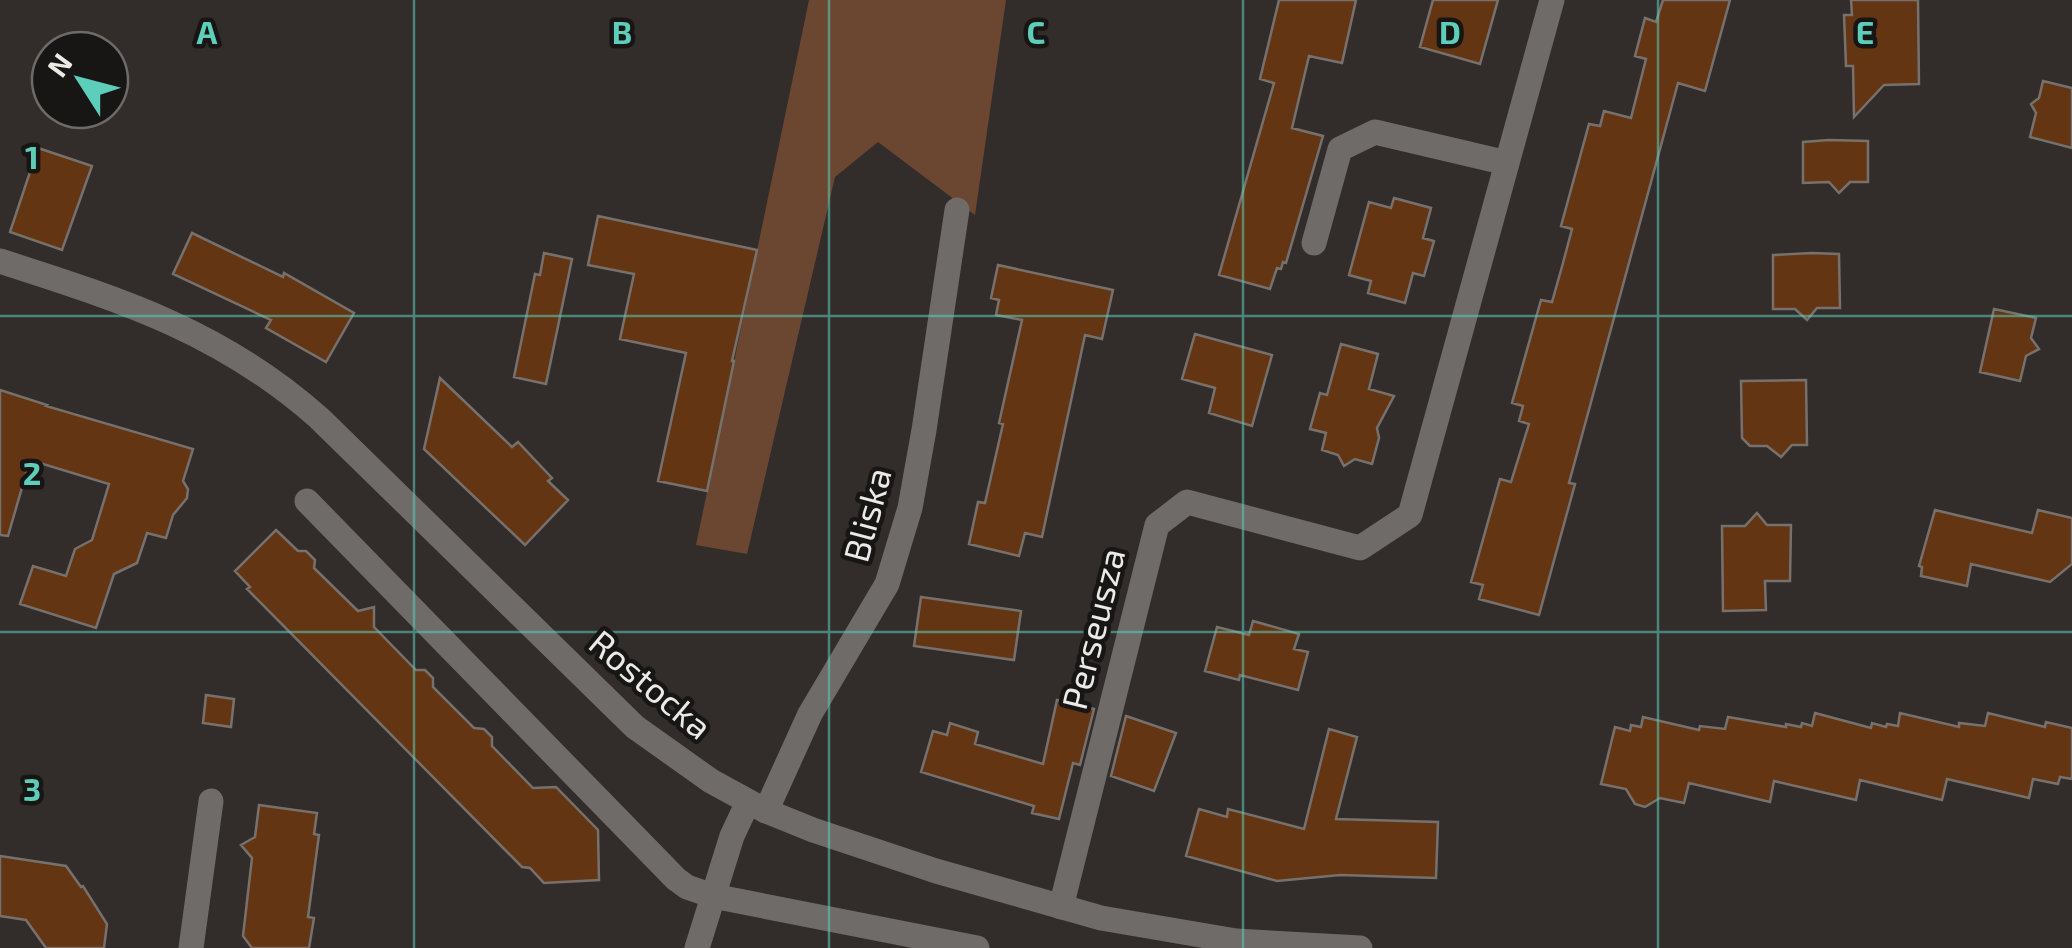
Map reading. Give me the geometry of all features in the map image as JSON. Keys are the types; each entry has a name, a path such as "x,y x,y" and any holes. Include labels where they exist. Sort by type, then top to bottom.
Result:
{"street":[{"name":"Perseusza","path":"1061,907 1156,525 1186,502 1360,548 1410,515 1552,0"},
{"path":"1314,243 1340,149 1375,132 1507,163"},
{"name":"Bliska","path":"697,948 732,836 757,806 887,584 910,508 957,210"},
{"name":"Rostocka","path":"0,260 169,320 269,376 319,418 634,726 685,763 757,806 852,844 1101,918 1278,946 1360,948"},
{"path":"307,501 676,879 713,896 977,948"},
{"path":"192,948 211,801"}],"shaded area":[{"path":"809,0 1006,0 975,215 878,142 835,177 747,554 696,545"}],"building":[{"path":"1279,0 1356,0 1342,63 1309,56 1292,128 1323,136 1286,263 1277,268 1270,289 1219,275 1274,83 1260,79"},
{"path":"1433,0 1498,0 1480,64 1420,47"},
{"path":"1663,0 1730,0 1705,91 1678,83 1569,483 1575,484 1539,615 1479,599 1483,585 1471,582 1500,479 1511,482 1529,424 1519,421 1523,406 1512,403 1541,300 1552,302 1563,263 1572,229 1561,226 1589,124 1600,126 1604,111 1631,118 1646,59 1635,56 1645,18 1656,22"},
{"path":"1851,0 1918,0 1919,84 1884,85 1854,117 1853,66 1846,66 1844,15 1852,15"},
{"path":"2043,81 2072,88 2072,148 2030,137 2036,113 2031,104 2039,98"},
{"path":"1868,141 1868,182 1850,182 1839,193 1829,182 1803,183 1803,142"},
{"path":"38,148 92,166 62,250 10,232"},
{"path":"1394,198 1431,208 1423,238 1434,241 1424,276 1413,273 1405,303 1368,293 1371,281 1349,275 1369,202 1391,208"},
{"path":"598,216 757,250 707,491 658,481 686,353 620,339 634,274 588,265"},
{"path":"192,233 283,277 284,273 354,313 326,362 266,328 271,320 173,274"},
{"path":"544,253 572,259 546,384 514,377 535,274 540,275"},
{"path":"1839,254 1840,308 1817,308 1807,320 1795,309 1773,309 1773,255"},
{"path":"998,265 1113,290 1102,339 1085,335 1042,537 1025,533 1019,556 969,544 978,502 985,503 1022,320 996,315 999,300 991,298"},
{"path":"1994,309 2036,318 2031,338 2039,349 2026,356 2020,381 1980,372"},
{"path":"1195,334 1272,355 1252,426 1209,413 1215,388 1182,379"},
{"path":"1341,344 1378,354 1369,389 1394,396 1377,428 1379,438 1372,464 1355,459 1344,466 1338,455 1322,450 1326,433 1310,429 1320,393 1327,395"},
{"path":"440,378 512,447 518,442 568,500 525,545 424,449"},
{"path":"1806,380 1807,445 1792,445 1781,457 1767,446 1750,446 1742,438 1741,381"},
{"path":"0,390 193,449 183,481 188,489 187,498 173,515 166,538 147,533 137,563 114,574 96,628 20,604 33,566 66,576 75,549 92,540 109,484 30,460 8,536 0,535"},
{"path":"1935,510 2032,533 2038,510 2072,518 2072,564 2050,582 1971,564 1967,586 1921,576 1919,566"},
{"path":"1757,513 1767,525 1791,525 1790,581 1765,581 1766,610 1723,611 1722,526 1745,526"},
{"path":"276,530 298,551 306,551 315,560 314,568 358,611 374,607 374,627 416,670 425,670 433,678 433,687 474,728 484,729 492,737 492,746 533,788 556,787 598,830 599,880 544,883 530,868 522,867 247,589 250,587 235,571"},
{"path":"921,597 1021,611 1014,660 914,646"},
{"path":"1253,621 1299,634 1294,649 1308,652 1298,690 1240,675 1239,680 1205,671 1217,627 1249,635"},
{"path":"206,695 234,699 231,727 203,723"},
{"path":"1057,700 1094,709 1080,765 1073,763 1059,819 1032,813 1034,806 921,772 933,731 947,735 950,723 978,732 975,744 1043,764"},
{"path":"1815,713 1871,728 1872,723 1898,726 1900,713 1959,727 1959,723 1985,726 1988,713 2045,727 2046,722 2072,728 2072,779 2060,777 2058,784 2033,779 2029,798 1947,779 1942,800 1860,780 1856,800 1774,781 1770,802 1689,783 1684,803 1660,798 1645,807 1635,804 1626,789 1601,784 1615,727 1630,731 1631,725 1641,727 1643,717 1699,730 1700,726 1725,729 1728,717 1786,727 1801,727 1802,723 1812,726"},
{"path":"1126,716 1176,733 1154,791 1111,776"},
{"path":"1329,729 1357,737 1336,819 1438,822 1436,878 1340,875 1277,881 1186,856 1199,809 1227,817 1228,809 1304,829"},
{"path":"259,805 317,813 314,834 319,835 308,917 314,918 309,948 252,948 243,936 252,858 241,845 255,837"},
{"path":"0,856 66,866 107,924 104,948 46,948 26,920 0,916"}]}
